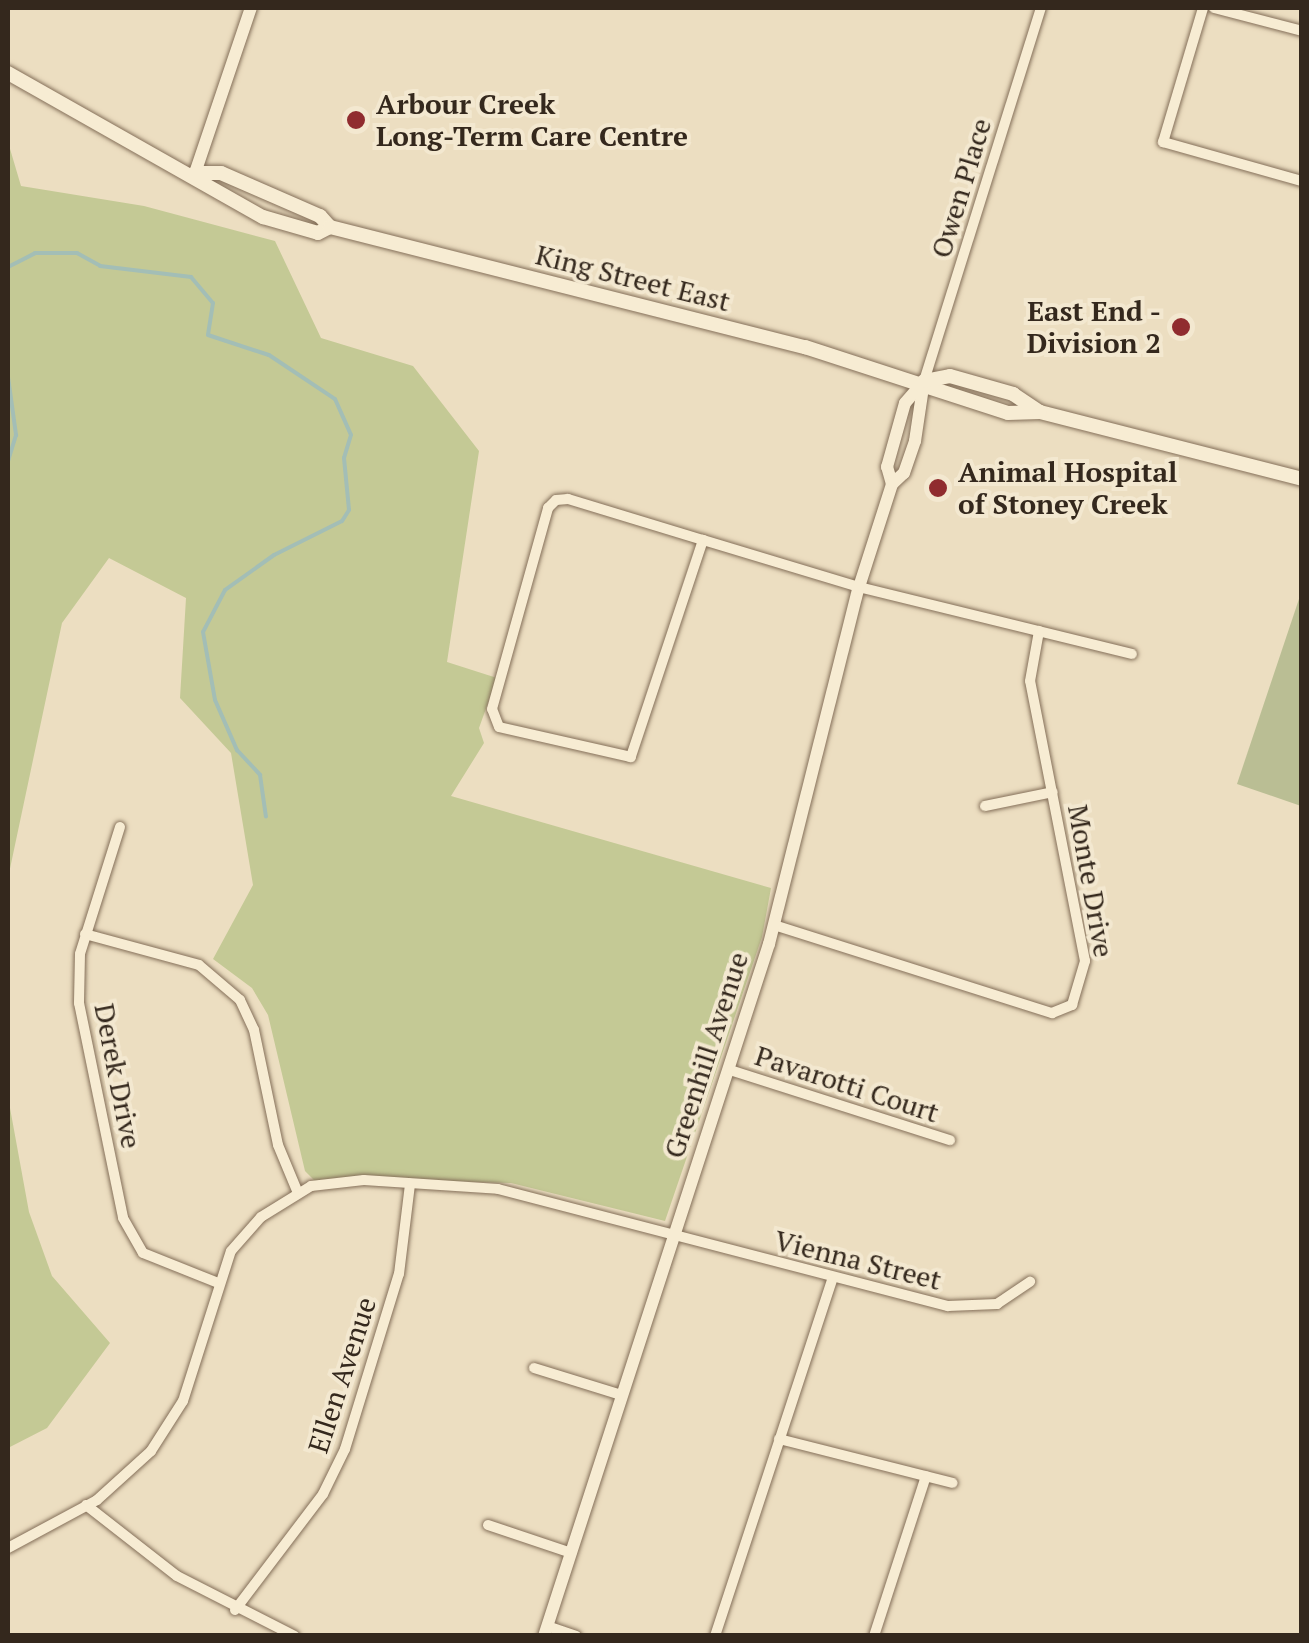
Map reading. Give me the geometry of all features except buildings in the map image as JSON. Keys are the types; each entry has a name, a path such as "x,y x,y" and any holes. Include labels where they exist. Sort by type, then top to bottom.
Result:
{"main road":[{"name":"King Street East","path":"8,73 195,173 214,192 264,216 318,233 330,227 924,381 950,376 1013,394 1040,412 1302,479"}],"street":[{"path":"195,173 252,8"},
{"name":"Owen Place","path":"924,381 1041,8"},
{"path":"1203,8 1163,142 1302,181"},
{"path":"1214,8 1302,30"},
{"name":"Greenhill Avenue","path":"546,1631 774,925 859,587 892,484 887,467 905,403 924,381"},
{"path":"703,540 631,756 499,727 492,709 548,508 556,500 703,540 859,587 1132,654"},
{"name":"Monte Drive","path":"774,925 1062,1012 1079,992 1085,961 1030,681 1039,631"},
{"path":"984,806 1053,792"},
{"name":"Derek Drive","path":"120,827 86,934 79,1003 127,1231 160,1265 216,1282"},
{"path":"8,1548 86,1505 134,1470 166,1432 191,1378 216,1282 244,1233 298,1193 278,1146 254,1030 240,1000 198,965 86,934"},
{"name":"Pavarotti Court","path":"730,1070 950,1140"},
{"name":"Vienna Street","path":"298,1193 336,1181 507,1191 671,1237 948,1306 997,1304 1030,1282"},
{"name":"Ellen Avenue","path":"235,1610 323,1494 346,1449 399,1274 410,1184"},
{"path":"715,1636 833,1278"},
{"path":"534,1368 621,1396"},
{"path":"779,1438 953,1482"},
{"path":"874,1636 926,1476"},
{"path":"86,1505 177,1576 235,1610 295,1636"},
{"path":"488,1525 571,1553"},
{"path":"546,1631 576,1636"}],"green space":[{"path":"8,142 21,186 144,206 275,241 321,338 413,366 479,451 447,662 497,678 479,728 484,743 451,796 771,888 762,937 665,1221 511,1183 349,1178 318,1184 305,1171 268,1015 252,988 213,959 253,885 231,753 180,698 186,598 109,558 62,623 8,878"},
{"path":"1301,593 1302,806 1237,784"},
{"path":"8,1097 29,1212 52,1276 110,1343 47,1428 8,1448"}],"waterway":[{"path":"8,267 35,253 77,253 100,266 191,277 213,303 208,335 269,355 335,399 351,435 344,458 349,510 342,521 274,555 225,590 203,632 215,700 237,750 260,775 266,817"},
{"path":"8,377 16,435 8,462"}],"place":[{"name":"Arbour Creek Long-Term Care Centre","path":"356,120"},
{"name":"East End - Division 2","path":"1181,327"},
{"name":"Animal Hospital of Stoney Creek","path":"938,488"}]}
